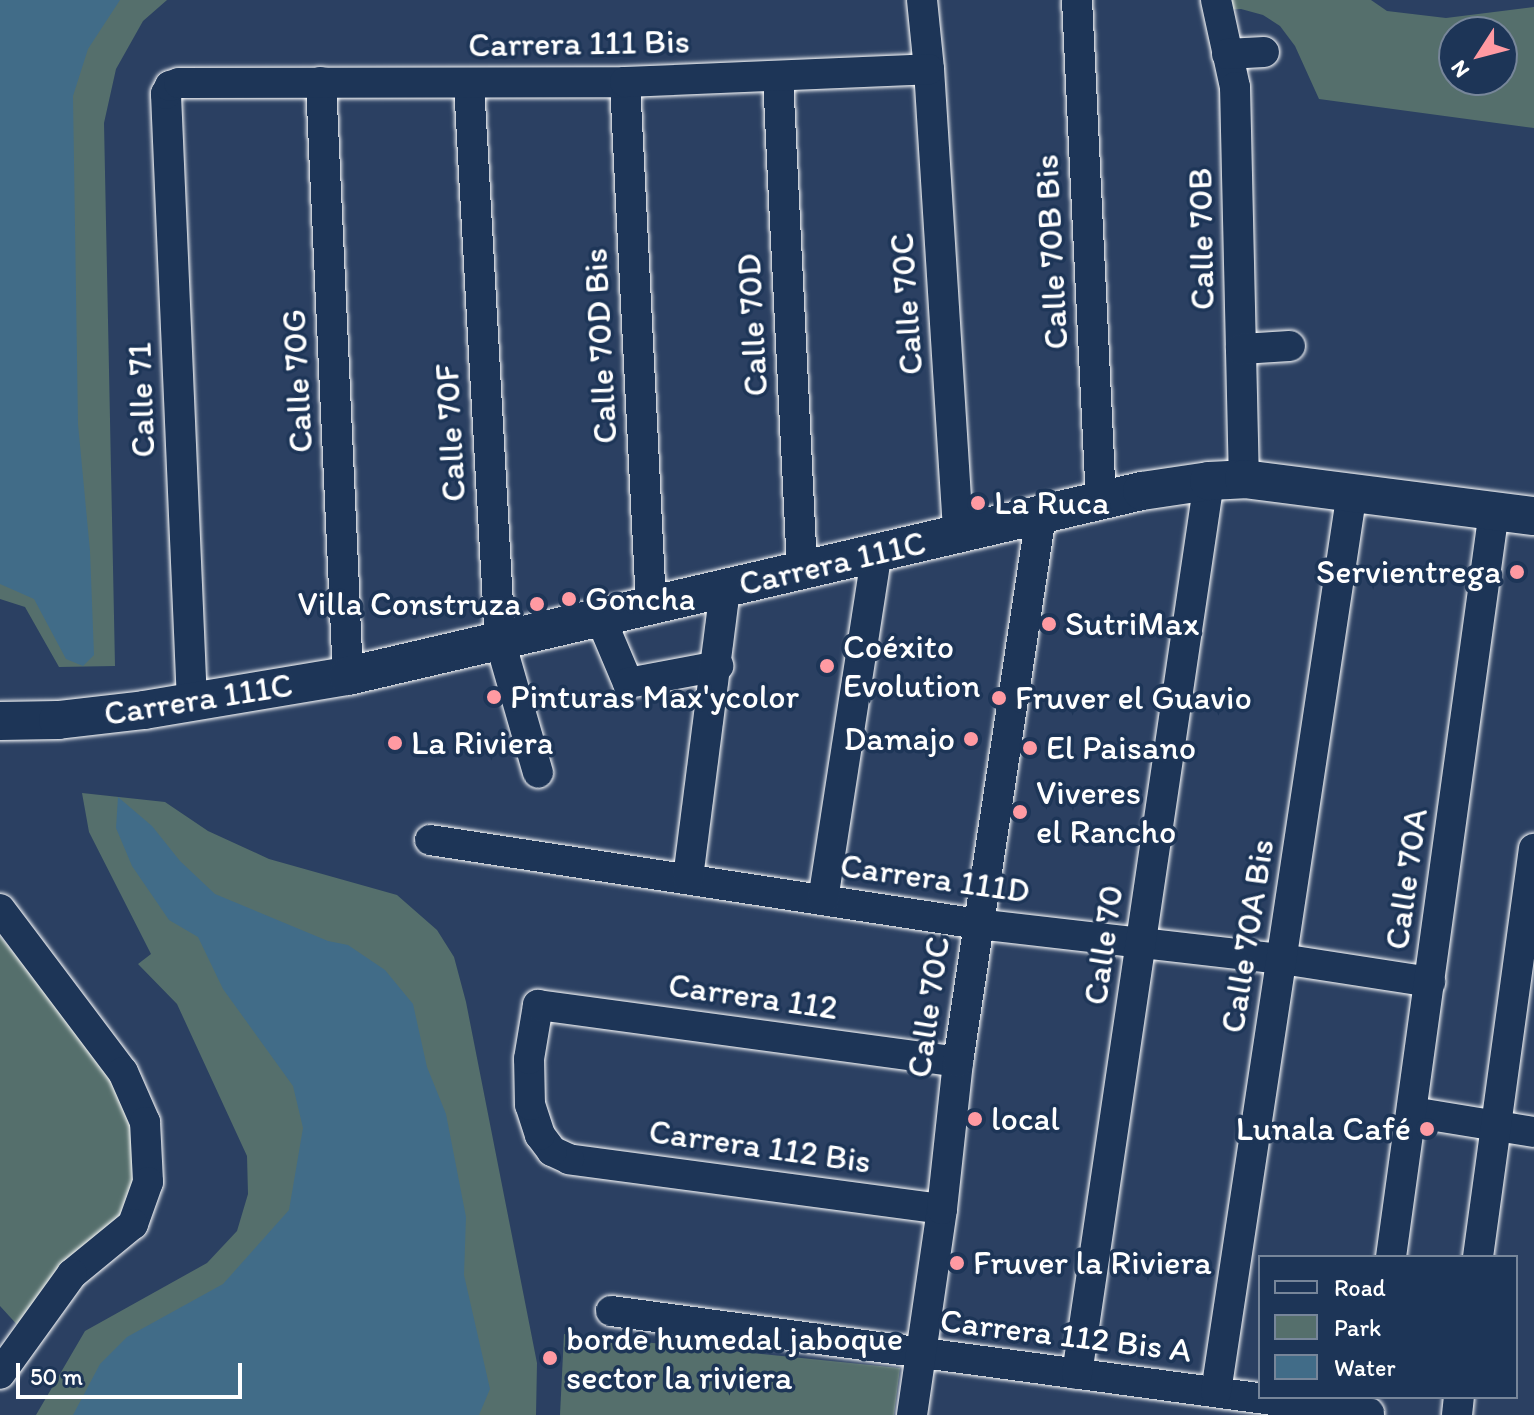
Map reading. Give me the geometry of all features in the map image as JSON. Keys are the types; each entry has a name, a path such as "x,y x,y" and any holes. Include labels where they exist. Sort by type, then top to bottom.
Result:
{"main road":[{"name":"Carrera 111C","path":"0,721 86,716 348,676 1101,501 1227,480 1352,492 1534,516"}],"street":[{"path":"922,0 929,69"},
{"name":"Calle 70B Bis","path":"1077,0 1101,501"},
{"name":"Calle 70B","path":"1216,0 1235,87 1241,349 1227,480"},
{"path":"1227,54 1264,52"},
{"name":"Carrera 111 Bis","path":"166,94 170,86 179,83 625,82 929,69"},
{"name":"Calle 70C","path":"929,69 958,534"},
{"name":"Calle 70D","path":"778,77 802,570"},
{"name":"Calle 70G","path":"321,82 348,676"},
{"name":"Calle 70D Bis","path":"625,82 651,605"},
{"name":"Calle 70F","path":"469,84 500,641 538,773"},
{"name":"Calle 71","path":"166,94 192,702"},
{"path":"1241,349 1290,346"},
{"name":"Calle 70","path":"1077,1374 1142,944 1227,480"},
{"name":"Calle 70A Bis","path":"1216,1392 1352,492"},
{"name":"Calle 70A","path":"1391,1255 1494,511"},
{"name":"Calle 70C","path":"912,1415 942,1209 958,1062 1041,515"},
{"path":"823,900 877,553"},
{"path":"688,878 718,666 725,589"},
{"path":"600,617 628,683 718,666"},
{"name":"Carrera 111D","path":"430,840 978,924 1282,959 1430,982"},
{"path":"1478,1255 1534,849"},
{"path":"0,909 123,1072 145,1122 148,1182 133,1224 72,1274 0,1374"},
{"name":"Carrera 112","path":"569,1159 552,1151 540,1135 530,1105 529,1059 538,1005 958,1062"},
{"path":"1412,1112 1534,1132"},
{"name":"Carrera 112 Bis","path":"569,1159 942,1209"},
{"name":"Carrera 112 Bis A","path":"611,1311 920,1355 1258,1396"},
{"name":"Carrera 112 Bis A","path":"1283,1399 1370,1408"}],"green space":[{"path":"0,0 167,0 143,21 116,69 104,123 115,666 59,667 25,607 0,599"},
{"path":"1221,0 1371,0 1387,11 1438,17 1438,96 1518,96 1518,16 1462,16 1534,7 1534,128 1319,99 1295,46 1280,26 1263,15 1241,9 1222,10"},
{"path":"82,793 165,802 208,831 269,859 397,895 437,930 454,957 466,1002 537,1363 536,1415 36,1415 85,1331 207,1263 237,1231 248,1194 247,1156 177,1004 138,964 151,954 89,832"},
{"path":"0,936 123,1089 141,1169 126,1214 21,1329 0,1306"},
{"path":"564,1334 900,1368 894,1415 560,1415"}],"water":[{"path":"0,0 120,0 88,49 73,96 78,424 90,551 94,655 83,666 66,659 34,599 0,584"},
{"path":"118,797 152,826 180,861 215,894 328,941 348,945 385,970 413,1004 427,1067 446,1114 466,1217 464,1275 490,1389 479,1415 73,1415 100,1364 127,1337 223,1284 289,1210 303,1128 293,1086 223,989 198,937 169,920 132,866 116,828"}],"place":[{"name":"La Ruca","path":"978,503"},
{"name":"Servientrega","path":"1517,572"},
{"name":"Goncha","path":"569,599"},
{"name":"Villa Construza","path":"537,604"},
{"name":"SutriMax","path":"1049,624"},
{"name":"Coéxito Evolution","path":"827,666"},
{"name":"Pinturas Max'ycolor","path":"494,697"},
{"name":"Fruver el Guavio","path":"999,698"},
{"name":"Damajo","path":"971,739"},
{"name":"La Riviera","path":"395,743"},
{"name":"El Paisano","path":"1030,748"},
{"name":"Viveres el Rancho","path":"1020,812"},
{"name":"local","path":"975,1119"},
{"name":"Lunala Café","path":"1427,1129"},
{"name":"Fruver la Riviera","path":"957,1263"},
{"name":"borde humedal jaboque sector la riviera","path":"550,1358"}]}
